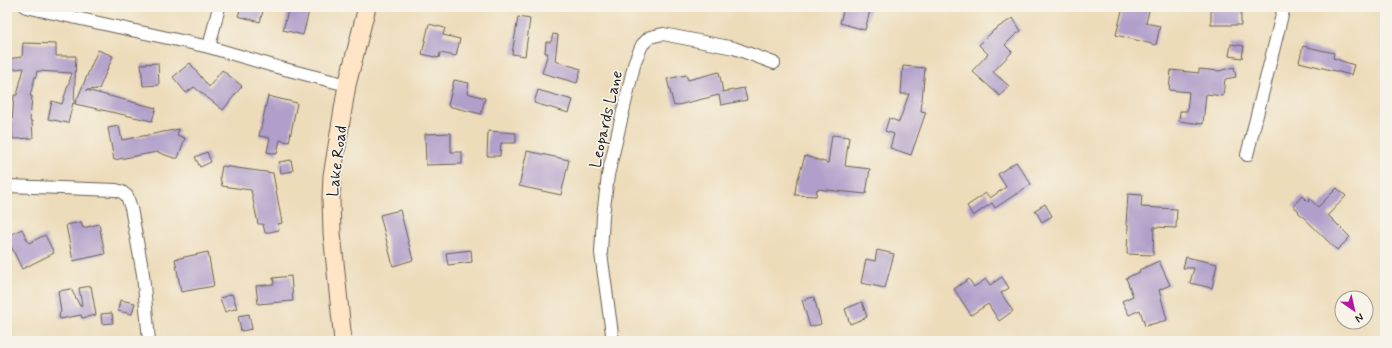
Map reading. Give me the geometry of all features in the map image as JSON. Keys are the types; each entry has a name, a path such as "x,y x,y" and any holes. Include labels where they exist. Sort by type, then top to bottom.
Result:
{"main road":[{"name":"Lake Road","path":"343,341 332,233 332,176 347,85 367,7"}],"street":[{"path":"26,7 58,10 209,47 277,67 347,85"},
{"path":"209,47 219,7"},
{"path":"1247,155 1284,7"},
{"name":"Leopards Lane","path":"613,341 601,253 603,216 608,175 635,61 642,45 650,37 663,34 734,48 774,63"},
{"path":"7,186 116,190 122,192 126,196 132,208 143,274 149,341"}],"building":[{"path":"241,7 264,7 260,22 238,16"},
{"path":"289,7 310,7 303,35 283,30"},
{"path":"844,7 871,7 865,30 840,23"},
{"path":"1123,7 1150,7 1146,23 1160,26 1156,45 1116,35"},
{"path":"1211,7 1241,7 1241,25 1211,25"},
{"path":"518,17 530,19 525,56 512,54"},
{"path":"1013,18 1021,31 1005,45 1012,52 993,72 1009,86 1000,96 972,71 988,54 979,45 994,30"},
{"path":"429,24 445,28 443,35 460,39 456,56 440,53 439,58 422,54"},
{"path":"553,34 558,35 555,61 581,69 577,83 542,73 548,53 545,53 546,42 551,42"},
{"path":"23,43 56,44 56,56 76,56 74,104 73,103 68,123 48,119 52,101 62,104 72,73 37,71 30,96 32,96 30,121 32,121 33,138 13,139 12,122 14,95 17,95 24,68 7,70 7,59 22,57"},
{"path":"1231,44 1244,46 1242,58 1229,56"},
{"path":"1303,46 1334,53 1333,58 1354,65 1351,75 1299,62"},
{"path":"98,50 113,56 99,89 86,90 156,108 152,121 75,104"},
{"path":"158,63 159,85 143,86 141,64"},
{"path":"190,63 209,87 222,70 242,86 223,110 194,87 186,93 173,77"},
{"path":"903,66 925,68 921,111 926,112 911,155 890,148 894,134 885,131 889,118 899,122 909,94 901,94"},
{"path":"1234,67 1236,77 1225,79 1223,96 1206,94 1203,124 1179,121 1180,111 1187,111 1189,92 1169,90 1171,70 1199,73 1199,69 1219,71"},
{"path":"719,72 723,92 744,88 747,100 721,105 719,95 674,106 667,79 686,75 688,80"},
{"path":"454,80 469,83 467,93 485,98 481,114 448,106"},
{"path":"538,90 573,100 569,113 534,103"},
{"path":"268,96 297,103 289,142 280,140 277,154 267,152 270,138 259,136"},
{"path":"119,126 122,140 179,129 177,135 185,138 178,158 157,152 114,160 108,128"},
{"path":"488,131 516,133 516,143 501,143 500,156 487,156"},
{"path":"451,133 451,152 462,152 462,164 426,165 425,134"},
{"path":"832,135 849,137 845,166 870,169 866,194 817,189 816,196 795,195 796,185 805,156 828,163"},
{"path":"527,151 569,160 561,195 519,186"},
{"path":"207,152 211,162 200,167 195,157"},
{"path":"291,160 293,171 281,173 279,162"},
{"path":"1016,162 1031,184 995,208 992,203 973,216 967,206 986,193 990,198 1006,187 998,174"},
{"path":"222,166 273,173 282,223 278,224 279,230 265,233 263,224 258,224 251,190 222,186 220,177"},
{"path":"1337,188 1346,196 1328,215 1350,237 1337,250 1293,206 1302,196 1308,202 1310,199 1318,207"},
{"path":"1128,194 1142,195 1141,207 1177,209 1176,228 1154,227 1153,255 1127,254 1128,225 1126,225"},
{"path":"1045,204 1052,216 1042,222 1035,210"},
{"path":"400,210 413,260 393,266 380,215"},
{"path":"81,222 83,228 99,224 105,254 73,261 66,225"},
{"path":"22,229 29,243 45,235 54,253 22,269 7,236"},
{"path":"471,250 472,262 448,265 446,253"},
{"path":"877,250 894,254 885,288 861,283 866,259 875,261"},
{"path":"208,252 214,286 181,292 175,259"},
{"path":"1186,257 1217,264 1212,288 1190,283 1194,268 1183,268"},
{"path":"1159,261 1170,285 1159,290 1167,320 1145,326 1140,310 1129,315 1122,301 1133,296 1126,278"},
{"path":"291,276 293,301 258,304 256,286 274,284 273,278"},
{"path":"1002,277 1009,288 1001,293 1013,311 999,321 988,304 971,315 954,289 969,279 974,287 986,279 990,285"},
{"path":"91,286 96,315 82,318 81,315 60,319 59,314 61,312 58,291 71,289 80,306 82,305 79,288"},
{"path":"232,294 237,308 225,312 220,298"},
{"path":"814,297 821,324 810,327 802,300"},
{"path":"120,300 135,303 132,314 118,311"},
{"path":"862,302 867,317 850,324 845,309"},
{"path":"112,313 113,323 102,324 101,314"},
{"path":"249,314 252,329 241,331 238,316"}]}
